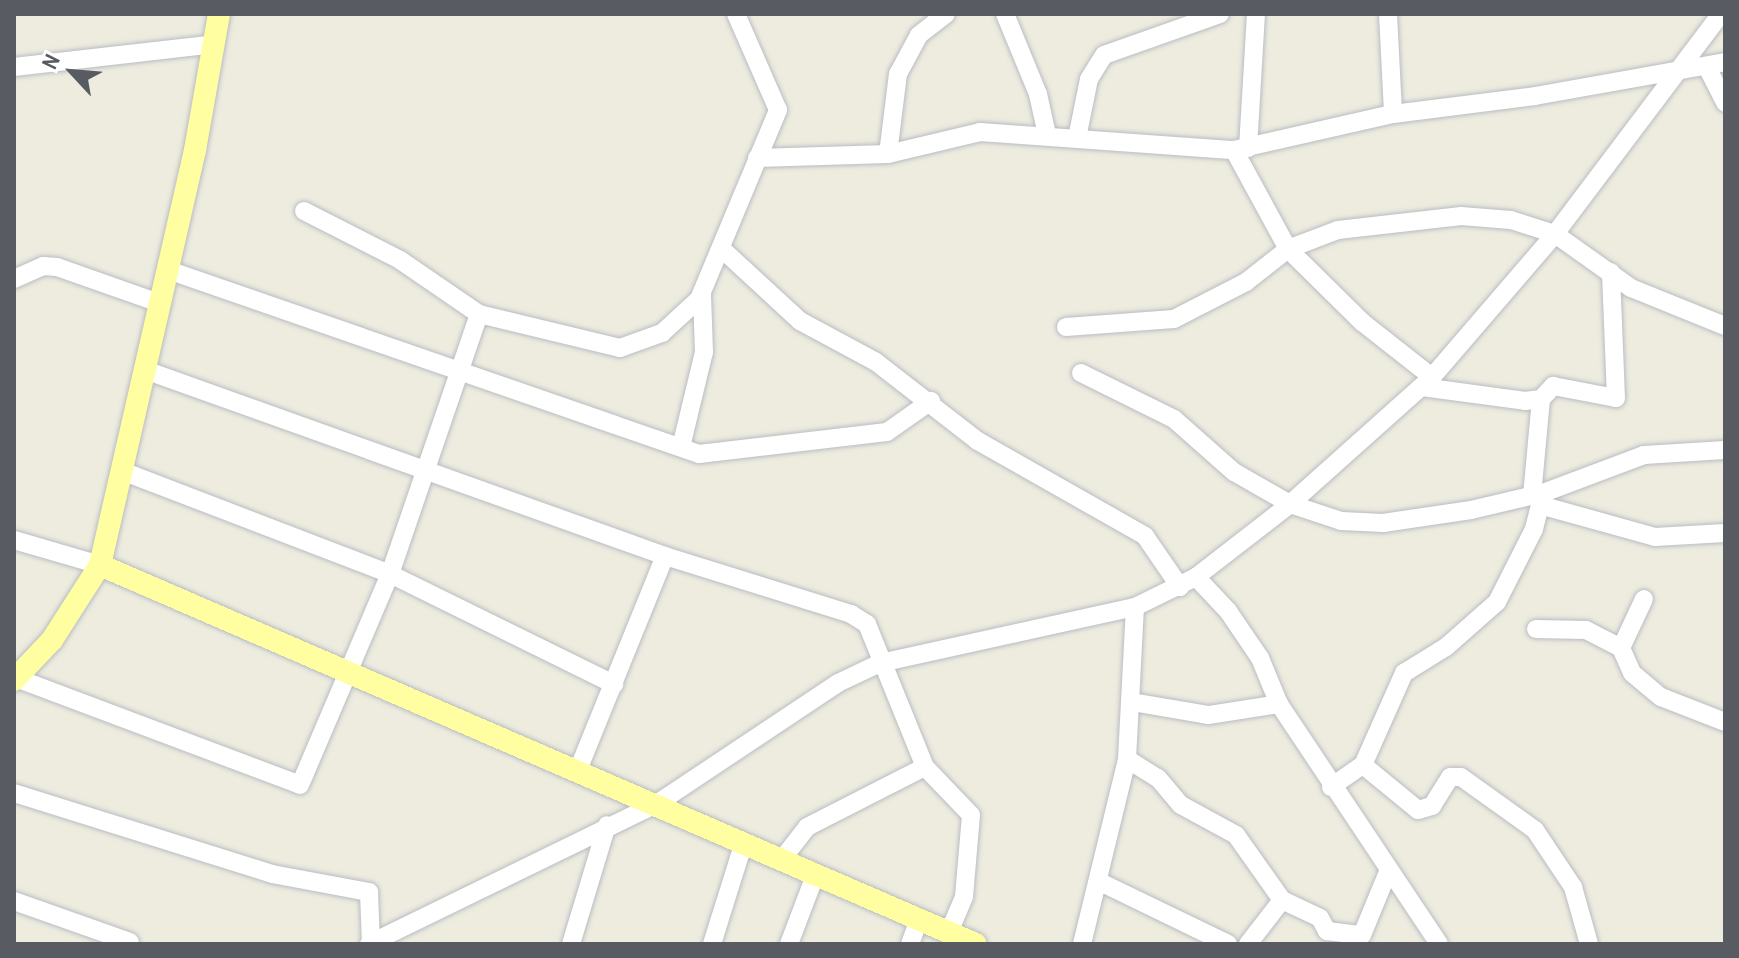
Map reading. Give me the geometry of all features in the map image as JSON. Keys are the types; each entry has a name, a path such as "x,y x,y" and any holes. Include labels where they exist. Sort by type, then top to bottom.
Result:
{"main road":[{"path":"15,679 52,640 100,565 168,270 219,14"},
{"path":"100,565 348,674 658,803 976,944"}],"street":[{"path":"304,211 400,260 479,314 620,348 662,333 702,294 723,250 778,110 736,14"},
{"path":"888,154 898,74 919,35 946,14"},
{"path":"1005,14 1038,94 1047,135"},
{"path":"1077,138 1089,79 1104,55 1220,14"},
{"path":"1256,14 1241,149 1288,249 1427,382 1472,396 1541,399"},
{"path":"1388,14 1393,114"},
{"path":"14,793 272,874 369,892 371,944 449,909 607,825 658,803 838,683 880,663 1135,607 1188,582 1290,504 1427,382 1555,234 1717,15"},
{"path":"14,67 215,44"},
{"path":"757,158 888,154 971,133 1047,135 1241,149 1393,114 1716,66 1725,103"},
{"path":"1066,327 1174,319 1246,282 1288,249 1338,230 1422,217 1511,220 1555,234 1631,288 1725,326"},
{"path":"723,250 800,321 876,362 931,401 978,441 1145,536 1188,582 1228,611 1252,646 1279,704 1331,787 1439,944"},
{"path":"14,279 43,266 57,267 159,303"},
{"path":"168,270 681,447 715,455 887,432 931,401"},
{"path":"1331,787 1363,765 1395,685 1497,602 1516,571 1538,498 1541,399 1553,386 1616,398 1611,272"},
{"path":"681,447 704,352 702,294"},
{"path":"15,679 300,785 390,574 429,469 479,314"},
{"path":"145,370 429,469 665,556 851,614 867,624 880,663 925,767 971,815 964,897 949,932"},
{"path":"1081,373 1174,419 1234,472 1290,504 1341,521 1383,523 1538,498 1644,455 1725,450"},
{"path":"122,471 390,574 614,684"},
{"path":"1538,498 1655,537 1725,533"},
{"path":"14,540 100,565"},
{"path":"578,770 665,556"},
{"path":"1621,648 1644,599"},
{"path":"1082,944 1100,882 1127,759 1135,607"},
{"path":"1536,629 1586,630 1621,648 1632,673 1661,697 1725,722"},
{"path":"1132,702 1209,715 1279,704"},
{"path":"1127,759 1158,778 1181,805 1236,835 1282,900 1320,918 1327,931 1358,937 1388,872"},
{"path":"1363,765 1418,810 1432,806 1450,777 1461,777 1535,830 1573,887 1589,944"},
{"path":"783,858 807,827 925,767"},
{"path":"571,944 607,825"},
{"path":"712,944 744,842"},
{"path":"789,944 816,873"},
{"path":"1100,882 1228,944"},
{"path":"1248,944 1282,900"},
{"path":"14,901 130,942"},
{"path":"910,944 919,919"}]}
